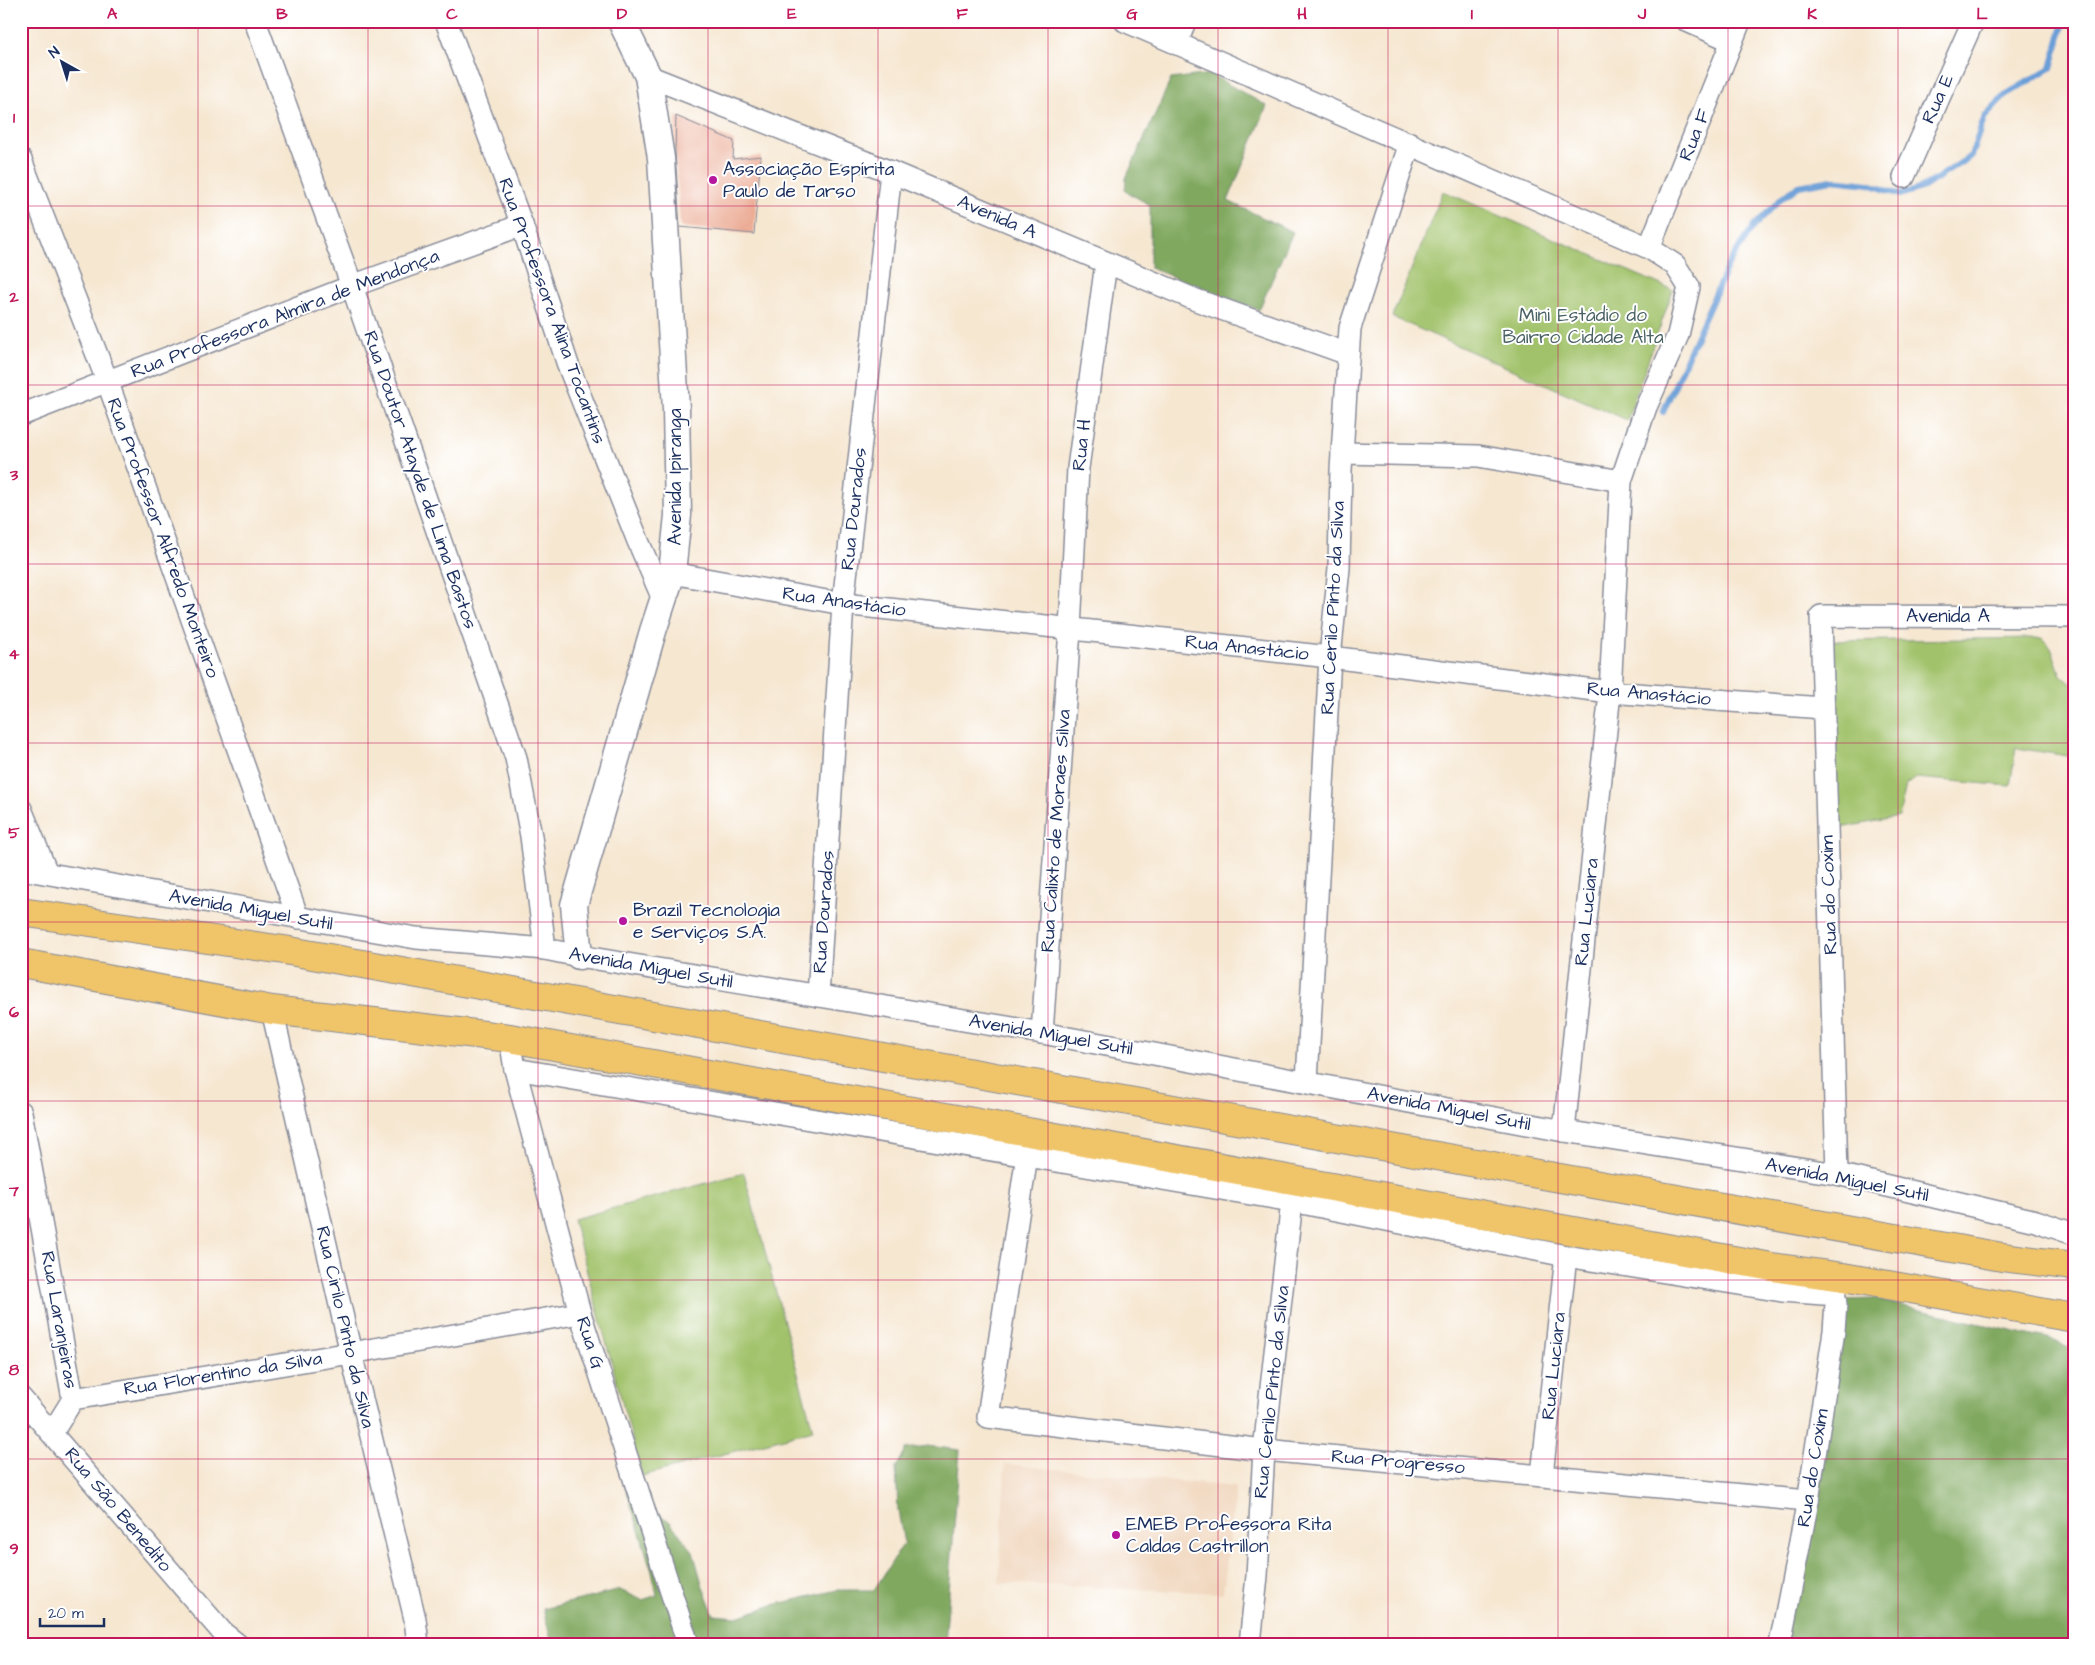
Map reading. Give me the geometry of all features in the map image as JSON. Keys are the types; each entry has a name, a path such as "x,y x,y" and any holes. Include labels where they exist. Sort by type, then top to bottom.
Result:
{"main road":[{"name":"Avenida Miguel Sutil","path":"21,912 284,950 2002,1257 2074,1266"},
{"path":"21,963 272,1010 510,1038 1772,1267 1838,1284 2074,1318"}],"street":[{"name":"Rua Doutor Atayde de Lima Bastos","path":"255,21 352,286 516,758 531,836 545,949"},
{"name":"Rua Professora Alina Tocantins","path":"446,21 522,225 568,365 663,599"},
{"name":"Avenida Ipiranga","path":"579,956 574,906 672,573 678,515 676,409 661,158 648,76 621,21"},
{"name":"Rua Luciara","path":"1125,21 1649,248 1675,265 1690,288 1678,335 1646,407 1621,480 1610,692 1564,1131"},
{"path":"1177,44 1185,21"},
{"path":"1687,21 1732,41"},
{"name":"Rua F","path":"1649,248 1740,21"},
{"name":"Rua E","path":"1904,177 1972,21"},
{"name":"Avenida A","path":"648,76 891,172 1196,300 1348,354"},
{"name":"Rua Cerilo Pinto da Silva","path":"1307,1081 1330,656 1339,568 1342,453 1350,328 1410,143"},
{"name":"Rua Professor Alfredo Monteiro","path":"21,160 108,383 298,918"},
{"name":"Rua Dourados","path":"818,996 843,604 891,172"},
{"name":"Rua Professora Almira de Mendonça","path":"21,415 108,383 352,286 522,225"},
{"name":"Rua H","path":"1070,629 1078,468 1106,263"},
{"path":"1342,453 1478,456 1621,480"},
{"name":"Rua Anastácio","path":"672,573 843,604 1330,656 1610,692 1823,708"},
{"name":"Avenida A","path":"1822,616 2074,617"},
{"name":"Rua do Coxim","path":"1822,616 1837,1174"},
{"name":"Rua Calixto de Moraes Silva","path":"1042,1032 1070,629"},
{"path":"21,809 47,873"},
{"name":"Avenida Miguel Sutil","path":"21,869 416,938 545,949 1042,1032 1564,1131 1837,1174 2036,1221 2074,1234"},
{"name":"Rua Cirilo Pinto da Silva","path":"272,1010 415,1619 418,1644"},
{"name":"Rua G","path":"510,1038 515,1068 580,1313 688,1644"},
{"path":"515,1068 1292,1200 1566,1256 1782,1291 1823,1294 1838,1284"},
{"name":"Rua Laranjeiras","path":"21,1112 73,1399 52,1433"},
{"name":"Rua Progresso","path":"1027,1155 988,1417 1264,1450 1808,1501"},
{"name":"Rua Cerilo Pinto da Silva","path":"1250,1644 1257,1576 1264,1450 1292,1200"},
{"name":"Rua Luciara","path":"1542,1475 1566,1256"},
{"name":"Rua do Coxim","path":"1780,1644 1808,1501 1834,1331 1838,1284"},
{"name":"Rua Florentino da Silva","path":"73,1399 580,1313"},
{"name":"Rua São Benedito","path":"21,1398 223,1633 236,1644"}],"shaded area":[{"name":"EMEB Professora Rita Caldas Castrillon","path":"1005,1464 1236,1487 1223,1593 999,1583"}],"green space":[{"path":"1210,74 1267,106 1228,201 1293,232 1259,310 1150,268 1150,205 1125,191 1126,178 1171,79"},
{"name":"Mini Estádio do Bairro Cidade Alta","path":"1443,191 1673,290 1627,420 1392,317"},
{"path":"2042,638 2051,648 2061,675 2074,686 2074,757 2016,748 2010,786 1916,778 1906,785 1899,817 1835,829 1828,641"},
{"path":"744,1173 813,1430 642,1476 573,1219"},
{"path":"1873,1299 2059,1342 2074,1348 2074,1644 1780,1644 1841,1300"},
{"path":"928,1446 960,1450 945,1644 552,1644 543,1609 620,1590 642,1600 657,1595 652,1572 624,1482 641,1483 647,1506 669,1521 693,1551 703,1587 714,1615 737,1617 773,1605 837,1590 874,1590 904,1543 898,1511 896,1468 906,1449"}],"building":[{"name":"Associação Espírita Paulo de Tarso","path":"676,116 734,141 733,159 761,156 754,234 680,227 675,151"}],"waterway":[{"path":"1663,412 1728,265 1753,227 1782,198 1799,186 1832,180 1869,184 1900,195 1924,187 1971,156 1985,116 2005,95 2051,68 2064,21"}],"place":[{"name":"Associação Espírita Paulo de Tarso","path":"713,180"},
{"name":"Brazil Tecnologia e Serviços S.A.","path":"623,921"},
{"name":"EMEB Professora Rita Caldas Castrillon","path":"1116,1535"}]}
